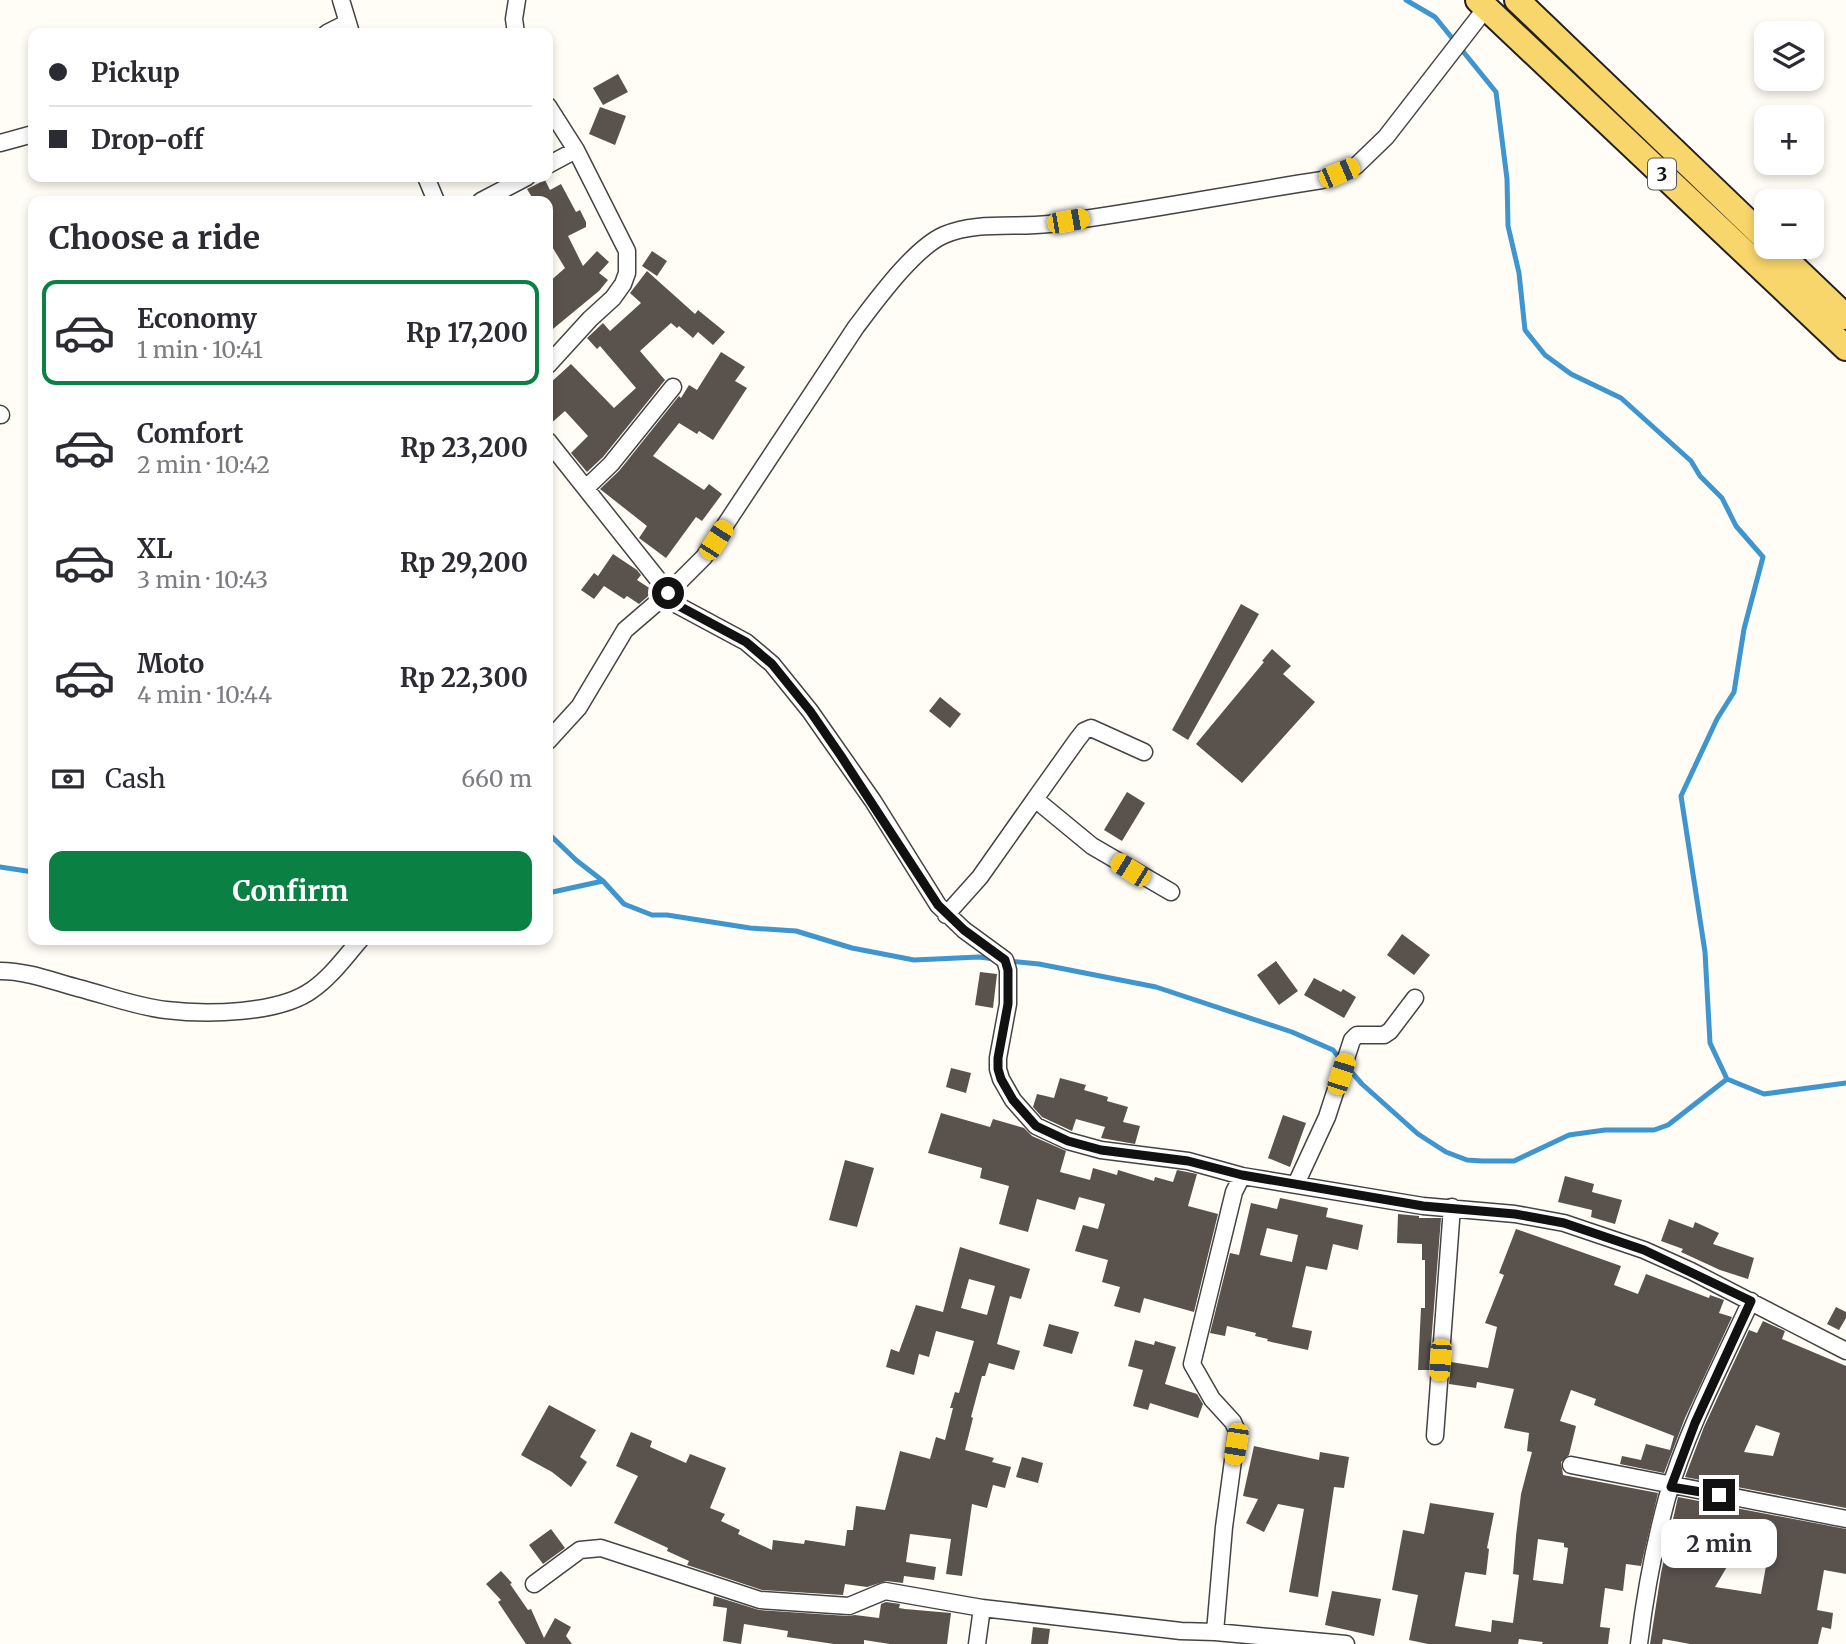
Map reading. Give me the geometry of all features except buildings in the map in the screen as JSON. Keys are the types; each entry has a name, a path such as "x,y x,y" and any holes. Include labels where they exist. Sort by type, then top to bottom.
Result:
{"main road":[{"name":"3","path":"1517,0 1754,227"},
{"name":"3","path":"1482,4 1846,348"},
{"path":"1786,259 1846,317"}],"street":[{"path":"341,0 349,28"},
{"path":"515,28 517,0"},
{"path":"553,736 579,707 625,630 704,557 856,327 880,295 920,253 943,236 968,229 1046,224 1322,180 1356,166 1386,137 1482,4"},
{"path":"553,114 576,150 627,250 627,272 623,284 613,298 590,318 553,359"},
{"path":"0,143 28,135"},
{"path":"553,162 576,150"},
{"path":"491,196 517,182"},
{"path":"586,488 611,464 673,387"},
{"path":"553,447 679,606 746,642 772,664 810,711 946,915 999,954 1007,965 1008,1004 998,1069 1013,1100 1036,1126 1068,1141 1101,1150 1188,1161 1242,1175 1423,1206 1515,1214 1564,1223 1644,1250 1751,1301 1846,1351"},
{"path":"946,915 980,877 1084,731 1091,728 1144,752"},
{"path":"1035,799 1092,846 1171,892"},
{"path":"0,971 24,972 60,984 165,1010 211,1012 270,1008 311,991 330,975 356,945"},
{"path":"1296,1184 1327,1118 1352,1041 1357,1035 1384,1035 1390,1031 1415,998"},
{"path":"1214,1632 1237,1431 1233,1422 1212,1399 1192,1364 1234,1192 1242,1175"},
{"path":"1434,1436 1451,1207"},
{"path":"1639,1644 1645,1592 1671,1487 1695,1423 1751,1301"},
{"path":"1571,1465 1671,1487 1846,1519"},
{"path":"534,1584 580,1550 601,1548 750,1597 774,1602 849,1606 885,1591 1180,1637 1214,1632 1346,1644"},
{"path":"976,1644 982,1608"}],"waterway":[{"path":"1406,0 1435,17 1496,92 1507,179 1508,226 1519,273 1525,330 1545,355 1571,374 1621,398 1691,461 1700,476 1722,498 1736,526 1763,557 1744,629 1734,692 1717,719 1681,796 1705,952 1710,1043 1727,1079 1764,1094 1846,1083"},
{"path":"553,838 603,881 624,904 652,915 796,931 852,948 914,960 979,957 995,959"},
{"path":"0,867 28,871"},
{"path":"553,892 603,881"},
{"path":"1009,961 1039,964 1156,987 1292,1032 1333,1050 1341,1060"},
{"path":"1347,1067 1418,1134 1446,1152 1467,1160 1482,1161 1514,1161 1569,1135 1605,1130 1654,1130 1668,1125 1727,1079"}],"route":[{"path":"668,593 679,606 746,642 772,664 810,711 873,802 938,905 964,930 1005,960 1008,970 1008,1004 998,1069 1006,1090 1036,1126 1068,1141 1101,1150 1188,1161 1242,1175 1423,1206 1515,1214 1564,1223 1644,1250 1751,1301 1695,1423 1671,1487 1719,1495"}]}
